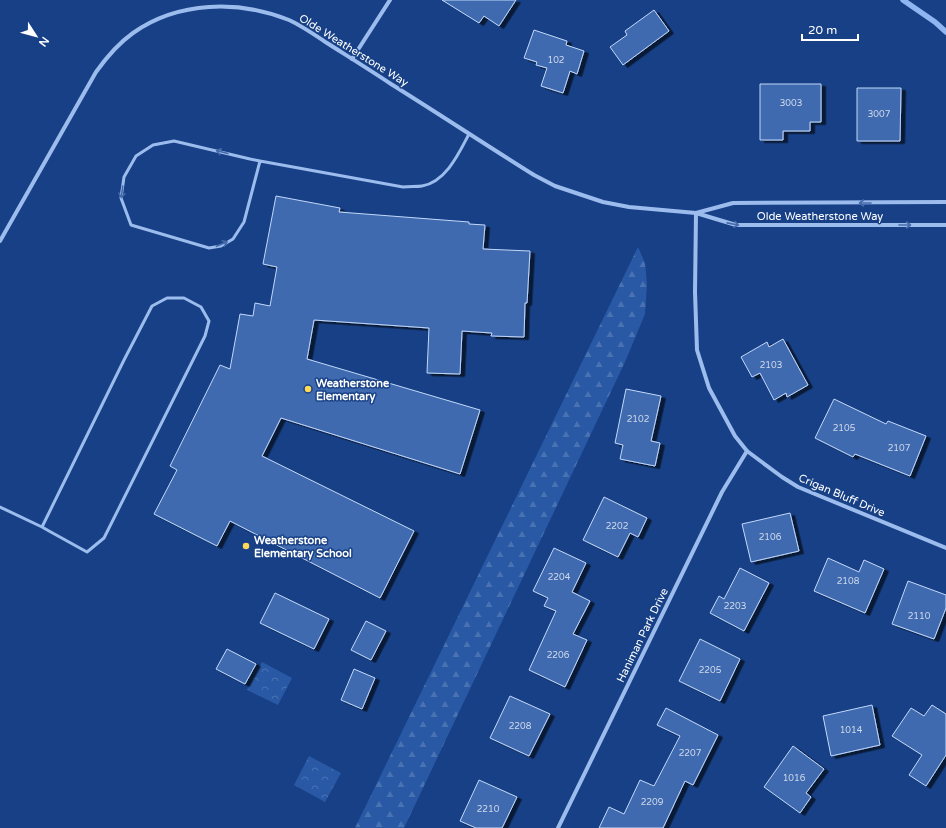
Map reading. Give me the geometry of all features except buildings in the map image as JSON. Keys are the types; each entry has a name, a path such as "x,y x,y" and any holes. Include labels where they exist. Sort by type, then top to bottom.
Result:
{"street":[{"path":"352,59 390,0"},
{"name":"Olde Weatherstone Way","path":"0,241 96,72 104,61 133,33 153,21 188,8 231,4 254,8 289,20 534,175 555,186 603,202 629,207 696,213 736,225 946,225"},
{"name":"Olde Weatherstone Way","path":"696,213 733,203 946,202"},
{"name":"Crigan Bluff Drive","path":"696,213 695,292 697,350 709,388 735,436 747,451 798,487 946,548"},
{"name":"Haniman Park Drive","path":"558,828 722,492 747,451"}],"lane":[{"path":"260,161 244,222 233,239 221,246 209,248 131,225 121,198 124,177 136,156 153,145 174,141 260,161 404,187 423,186 435,181 445,173 459,153 469,134"},
{"path":"0,507 42,527 87,552 104,538 205,336 209,321 201,307 184,298 167,298 152,306 42,527"}],"green space":[{"path":"638,247 645,263 647,284 645,314 625,362 404,828 355,828"},
{"path":"262,662 292,678 278,705 247,690"},
{"path":"309,756 341,773 325,802 294,785"}],"waterway":[{"path":"903,0 935,22 946,32"}],"place":[{"name":"Weatherstone Elementary","path":"308,389"},
{"name":"Weatherstone Elementary School","path":"246,546"}]}
